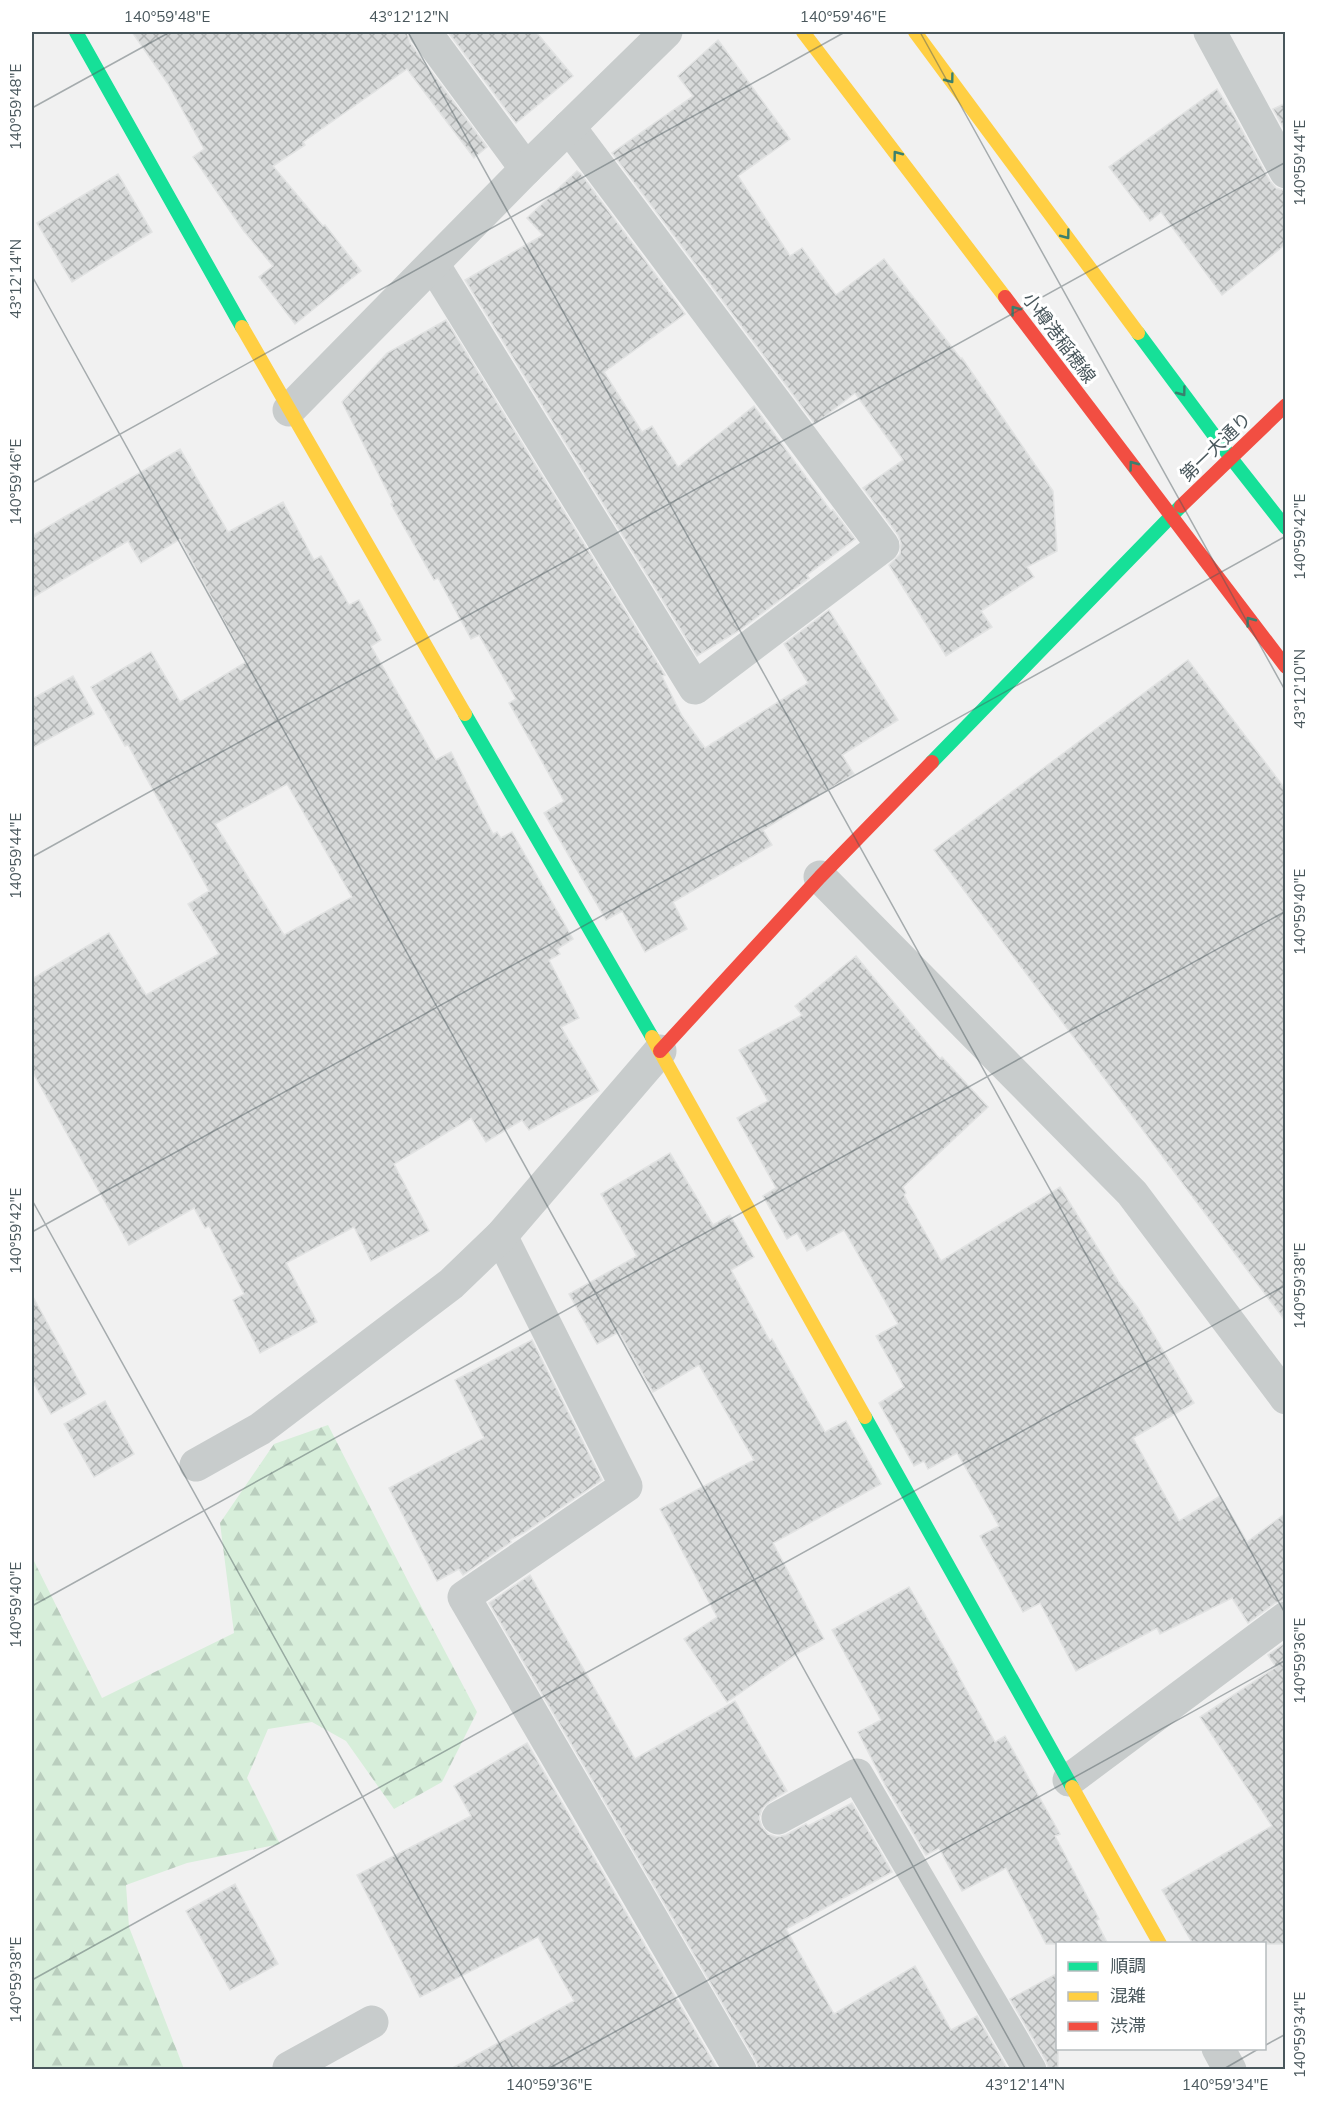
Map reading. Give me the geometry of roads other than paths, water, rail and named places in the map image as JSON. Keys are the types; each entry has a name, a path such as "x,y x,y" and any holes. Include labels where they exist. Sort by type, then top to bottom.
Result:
{"street":[{"path":"76,32 289,410 660,1050 1159,1942"},
{"path":"424,32 526,169"},
{"path":"289,410 526,169 666,32"},
{"name":"小樽港稲穂線","path":"803,32 1286,668"},
{"path":"915,32 1231,458 1286,528"},
{"path":"1210,32 1286,172"},
{"path":"433,264 695,688 883,546 569,127"},
{"name":"第一大通り","path":"660,1050 820,877 1171,516 1286,405"},
{"path":"820,877 1132,1193 1286,1398"},
{"path":"196,1465 260,1429 451,1284 501,1236 660,1050"},
{"path":"501,1236 626,1486 464,1597 740,2070"},
{"path":"1069,1780 1286,1618"},
{"path":"778,1818 857,1775 1030,2070"},
{"path":"290,2070 289,2068 372,2022"},
{"path":"1219,2050 1230,2070"}]}
